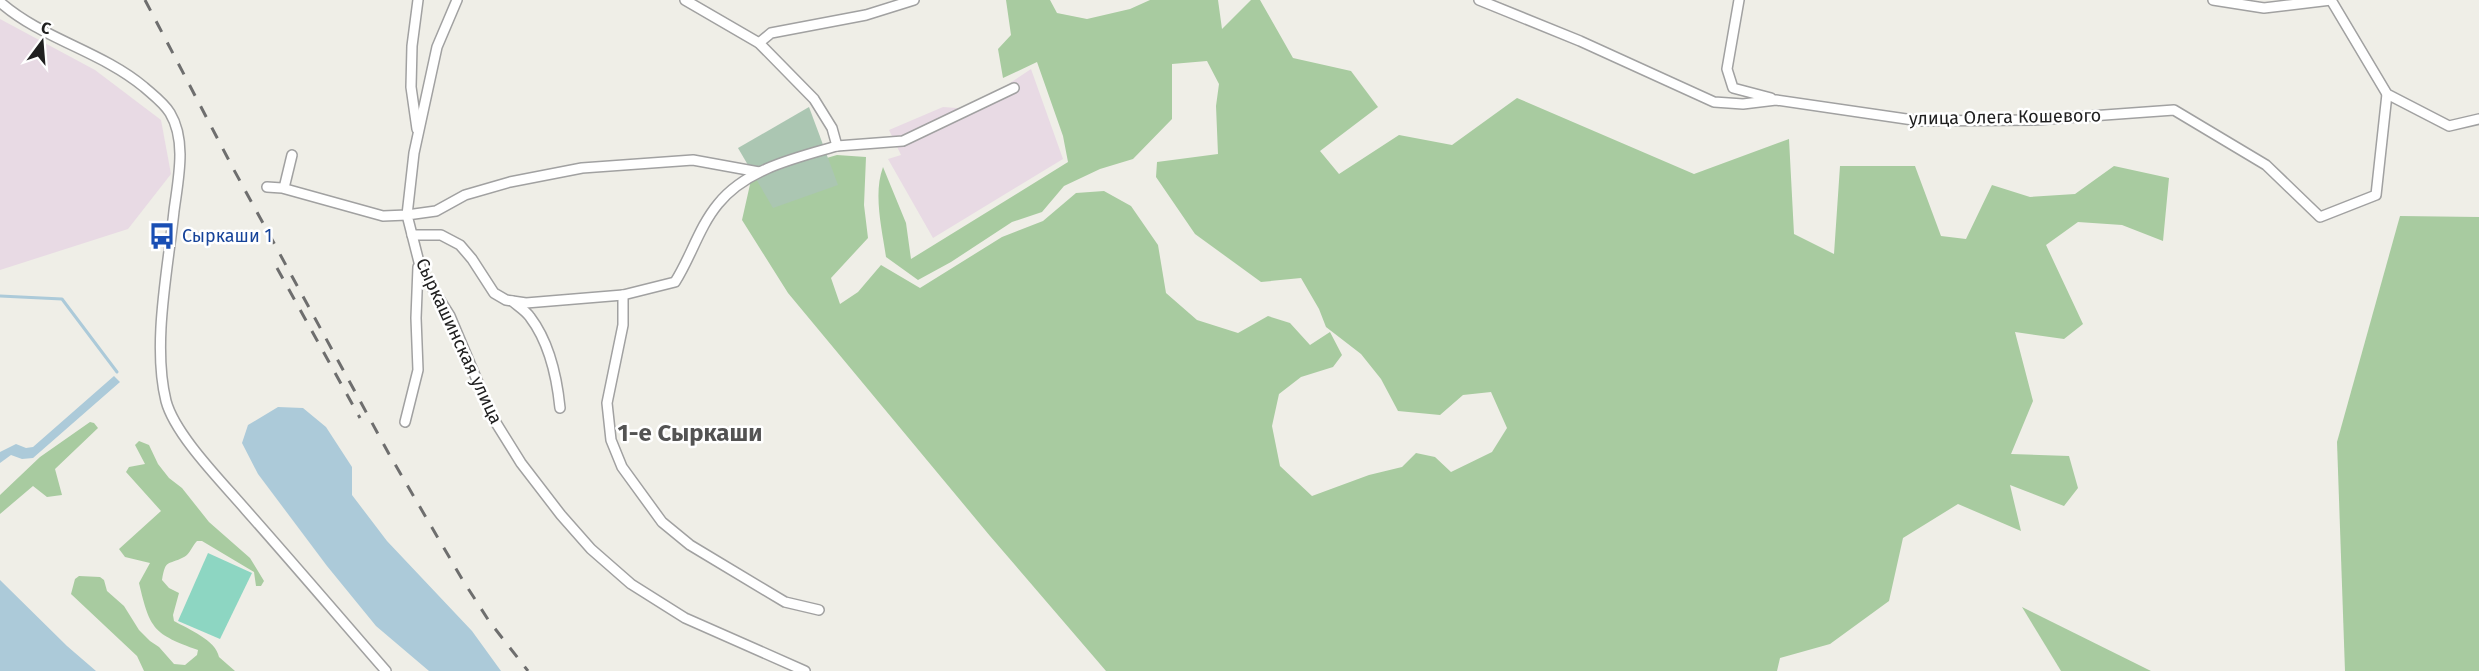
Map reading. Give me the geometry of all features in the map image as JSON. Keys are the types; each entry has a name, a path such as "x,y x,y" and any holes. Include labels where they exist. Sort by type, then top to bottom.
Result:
{"street":[{"path":"418,0 412,46 411,87 418,136"},
{"path":"407,215 418,136 437,46 457,0"},
{"path":"685,0 759,42 814,99 832,128 837,146"},
{"path":"759,42 771,33 866,15 914,0"},
{"name":"улица Олега Кошевого","path":"1479,0 1580,41 1714,102 1743,104 1776,100 1920,122 2035,120 2174,110 2266,165 2320,216 2376,195 2387,94"},
{"path":"1739,0 1727,69 1733,87 1776,100"},
{"path":"2213,0 2264,8 2331,0 2387,94 2449,126 2479,119"},
{"path":"0,2 27,22 96,55 132,77 155,96 170,113 179,140 179,171 161,332 161,370 170,414 183,434 222,482 386,671"},
{"path":"412,235 441,235 460,245 494,293 512,301 526,303 623,295 675,282 718,204 738,184 759,172 837,146 903,141 1014,88"},
{"path":"284,188 292,155"},
{"path":"267,187 284,188 383,216 436,211 465,195 510,182 582,168 693,160 759,172"},
{"name":"Сыркашинская улица","path":"407,215 421,270 450,316 493,418 521,463 561,515 591,549 630,584 685,618 805,671"},
{"path":"405,422 418,370 416,318 418,259"},
{"path":"623,295 624,325 607,403 611,440 622,468 662,522 690,545 785,602 819,610"},
{"path":"512,301 530,316 539,332 557,377 560,408"}],"shaded area":[{"path":"0,19 95,70 161,120 171,174 128,229 0,270"},
{"path":"1031,69 1063,159 933,238 888,159 901,155 889,130 943,107 971,109"}],"green space":[{"path":"1006,0 1050,0 1057,13 1087,19 1130,9 1150,0 1218,0 1222,29 1251,0 1260,0 1293,58 1351,71 1378,107 1320,151 1339,174 1399,135 1452,145 1517,98 1694,174 1789,139 1794,234 1834,254 1840,166 1915,166 1941,236 1966,239 1992,185 2030,197 2075,194 2114,166 2169,178 2163,241 2122,225 2078,222 2046,245 2083,324 2064,339 2015,332 2033,401 2011,454 2069,456 2078,488 2064,506 2010,485 2021,531 1958,504 1903,538 1889,601 1830,644 1780,658 1777,671 1106,671 990,536 788,293 742,220 751,180 837,155 866,157 864,205 868,238 831,278 840,304 858,292 881,265 920,288 1002,237 1043,221 1076,193 1104,191 1131,206 1158,245 1166,293 1197,320 1238,333 1268,316 1290,323 1310,345 1330,332 1342,355 1333,367 1301,377 1279,394 1272,426 1280,466 1312,496 1369,475 1402,467 1416,453 1435,457 1451,472 1492,452 1507,428 1491,392 1463,395 1440,415 1398,411 1381,379 1361,354 1326,327 1319,309 1301,278 1261,282 1195,234 1156,177 1157,162 1218,154 1216,106 1219,84 1207,61 1172,64 1172,119 1133,159 1100,169 1064,186 1042,212 1012,222 951,262 918,280 886,257 878,200 883,167 906,223 911,259 1068,162 1063,136 1037,62 1003,78 998,49 1011,35"},
{"path":"809,107 838,185 773,208 738,148"},
{"path":"2400,216 2479,217 2479,671 2345,671 2337,442"},
{"path":"90,422 98,428 55,469 62,495 47,497 33,486 0,514 0,495 40,457"},
{"path":"139,441 149,445 158,464 169,478 182,488 209,522 250,558 264,581 261,586 256,586 254,572 202,541 197,541 186,556 166,565 165,568 162,580 169,588 179,593 173,615 174,621 207,640 213,645 219,657 235,671 144,671 137,656 71,594 75,579 79,576 100,577 104,580 107,591 124,606 139,630 174,664 185,665 197,655 198,650 172,639 156,628 147,611 139,583 150,563 125,557 119,549 161,511 126,472 129,467 145,464 135,445"},
{"path":"208,553 252,573 220,639 178,621"},
{"path":"2022,607 2151,671 2061,671"}],"water":[{"path":"114,376 120,382 33,458 22,459 11,455 0,463 0,452 16,444 26,448 33,447"},
{"path":"278,407 303,408 326,427 352,467 352,495 387,541 472,631 501,671 429,671 376,626 327,566 258,474 242,443 248,425"},
{"path":"0,580 67,646 96,671 0,671"}],"waterway":[{"path":"0,296 62,299 117,372"}],"railway":[{"path":"145,0 234,170 389,454 462,579 489,621 528,671"},
{"path":"277,268 360,418"}],"place":[{"name":"Сыркаши 1","path":"162,236"}],"district":[{"name":"1-е Сыркаши","path":"690,433"}]}
